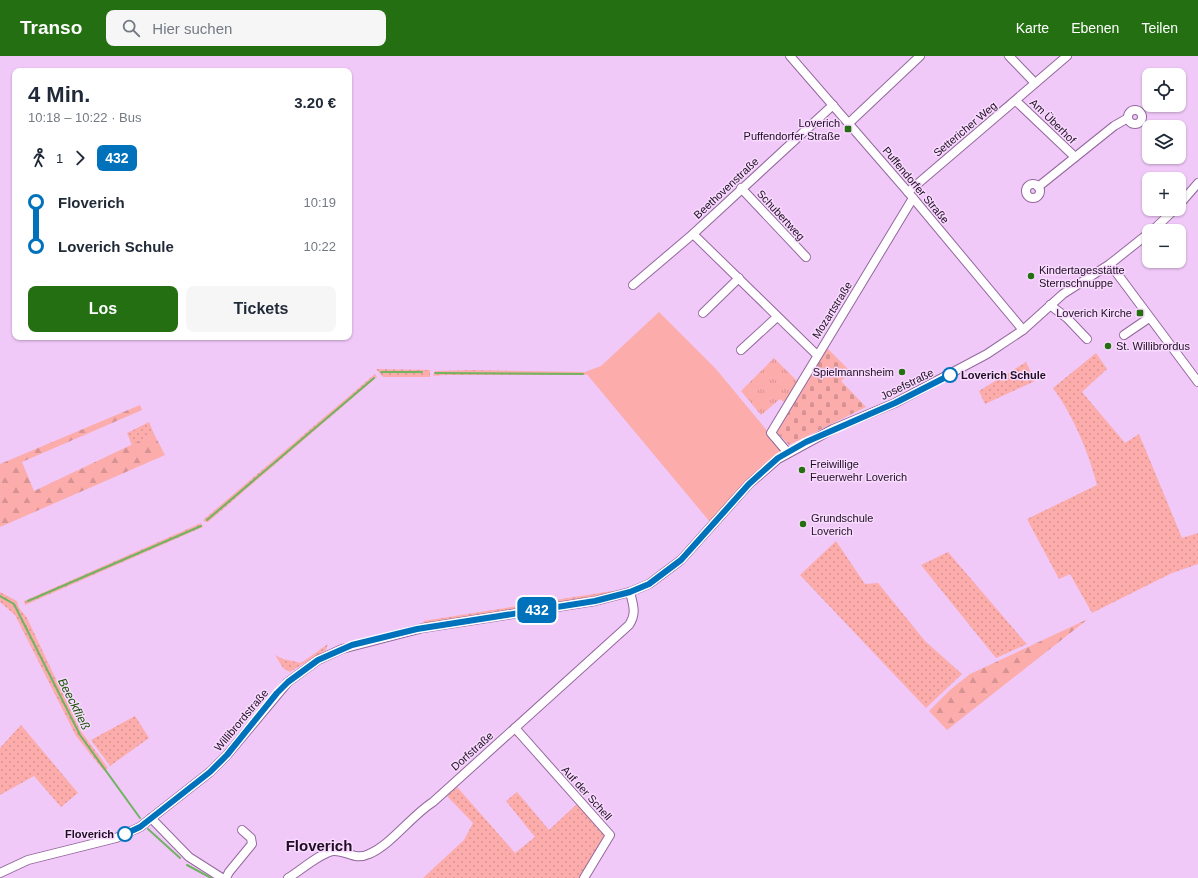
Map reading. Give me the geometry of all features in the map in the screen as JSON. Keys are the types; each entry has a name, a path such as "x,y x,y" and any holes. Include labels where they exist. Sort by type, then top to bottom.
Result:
{"street":[{"name":"Puffendorfer Straße","path":"790,56 911,195 1023,330"},
{"path":"849,123 920,56"},
{"path":"1008,56 1035,83"},
{"name":"Settericher Weg","path":"911,195 962,144 1016,101 1067,56"},
{"name":"Am Überhof","path":"1016,101 1074,157"},
{"name":"Beethovenstraße","path":"633,285 692,234 833,105"},
{"name":"Am Überhof","path":"1038,187 1114,126 1128,118"},
{"name":"Schubertweg","path":"741,188 806,257"},
{"path":"1186,198 1196,188"},
{"name":"Mozartstraße","path":"788,453 771,433 911,195"},
{"path":"1159,224 1168,216"},
{"path":"692,234 817,355"},
{"name":"Josefstraße","path":"731,505 763,470 788,453 820,436 895,403 967,366 1023,330 1063,294 1110,264 1142,239"},
{"path":"1110,264 1198,382"},
{"path":"703,313 738,278"},
{"path":"1050,306 1067,318 1087,339"},
{"path":"741,350 777,317"},
{"path":"1124,335 1149,318"},
{"name":"Willibrordstraße","path":"0,873 28,860 116,838 140,827 210,772 227,755 277,693 288,682 318,660 352,645 417,629 595,601 630,592 649,584 668,571 699,542 731,505"},
{"name":"Dorfstraße","path":"288,878 326,854 339,852 357,857 370,854 380,848 629,626 634,619 635,611 630,592"},
{"name":"Auf der Schell","path":"515,728 610,835 584,878"},
{"path":"151,818 189,857 222,878"},
{"path":"226,878 229,872 252,844 251,838 242,830"}],"green space":[{"path":"659,312 716,369 783,450 753,475 710,522 585,372 601,366"},
{"path":"826,347 851,372 841,381 866,407 789,445 775,430"},
{"path":"1096,353 1107,369 1082,392 1125,443 1139,434 1182,538 1198,533 1198,564 1172,573 1092,613 1070,574 1059,579 1027,519 1097,485 1080,435 1061,399 1053,388"},
{"path":"774,358 797,381 785,403 780,399 761,415 741,391"},
{"path":"1026,362 1035,381 985,404 979,391"},
{"path":"376,369 430,370 430,377 383,377"},
{"path":"473,370 585,372 587,375 433,376 435,371"},
{"path":"375,374 377,377 208,522 203,520"},
{"path":"140,405 142,410 22,462 34,491 154,434 165,455 0,527 0,464"},
{"path":"149,422 154,434 132,445 127,433"},
{"path":"201,523 203,527 25,605 24,601"},
{"path":"836,541 865,584 878,583 925,641 962,674 926,708 800,575"},
{"path":"948,552 1027,644 996,658 921,565"},
{"path":"612,591 613,593 603,595 425,625 423,621"},
{"path":"0,592 17,601 19,608 27,618 80,730 108,768 104,771 76,736 15,615 0,602"},
{"path":"1088,619 947,730 929,711 950,690 970,674"},
{"path":"328,644 326,650 290,672 283,668 275,655 283,659 301,663"},
{"path":"135,716 149,738 110,766 91,740"},
{"path":"21,725 78,793 61,807 34,776 0,795 0,748"},
{"path":"516,731 604,833 604,837 582,878 423,878 464,840 473,823 447,796 457,787 515,853 535,837 506,801 517,792 549,830 577,804 520,739 512,735"}],"waterway":[{"path":"381,372 422,372"},
{"path":"435,373 583,374"},
{"path":"207,520 374,378"},
{"path":"28,601 201,526"},
{"name":"Beeckfließ","path":"0,596 14,604 80,735 140,818"},
{"name":"Beeckfließ","path":"148,829 180,858"},
{"name":"Beeckfließ","path":"187,865 211,878"}],"bus line":[{"name":"432","path":"125,834 140,827 210,772 227,755 277,693 288,682 318,660 352,645 417,629 595,601 630,592 649,584 681,560 699,542 749,484 778,458 806,442 895,403 950,375"}],"place":[{"name":"Loverich Puffendorfer Straße","path":"848,129"},
{"name":"Kindertagesstätte Sternschnuppe","path":"1031,276"},
{"name":"Loverich Kirche","path":"1140,313"},
{"name":"St. Willibrordus","path":"1108,346"},
{"name":"Spielmannsheim","path":"902,372"},
{"name":"Loverich Schule","path":"950,375"},
{"name":"Freiwillige Feuerwehr Loverich","path":"802,470"},
{"name":"Grundschule Loverich","path":"803,524"},
{"name":"Floverich","path":"125,834"}],"district":[{"name":"Floverich","path":"319,845"}]}
